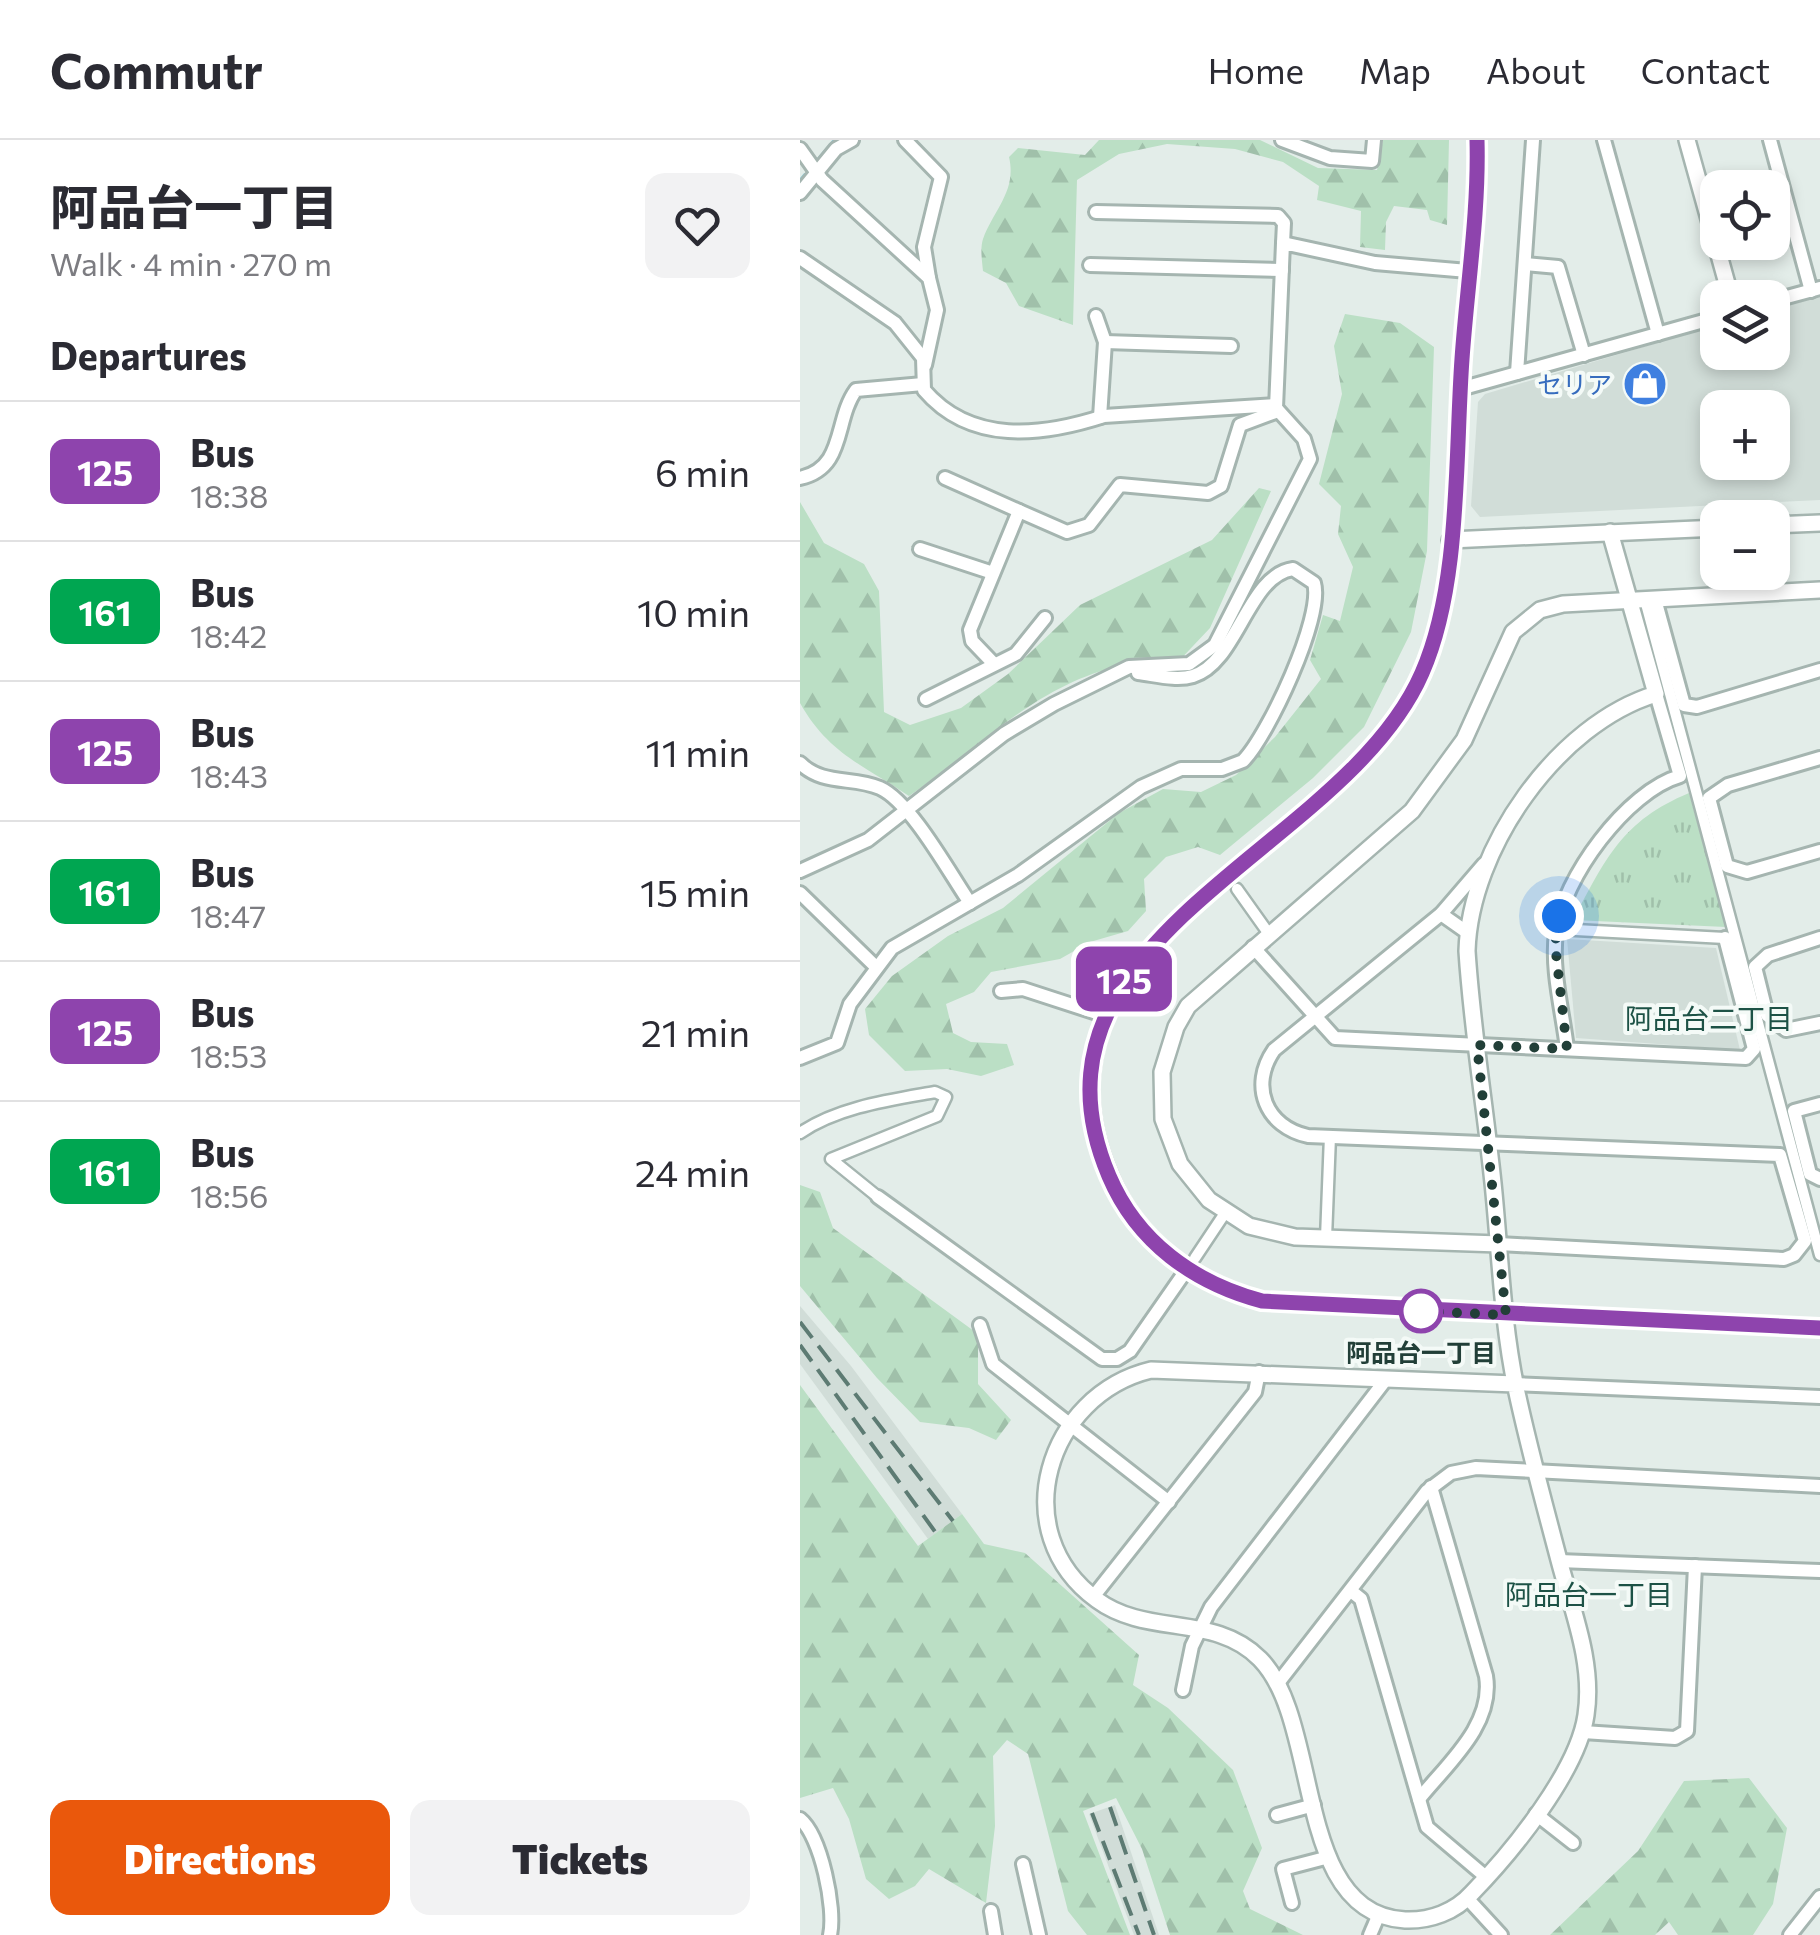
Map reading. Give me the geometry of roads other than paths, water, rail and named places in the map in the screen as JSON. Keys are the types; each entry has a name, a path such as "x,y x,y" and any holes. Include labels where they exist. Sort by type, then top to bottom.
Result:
{"street":[{"path":"800,193 815,167 852,140"},
{"path":"905,140 941,178 924,247 937,310 923,384 946,412 1002,433 1028,433 1100,417 1277,408"},
{"path":"1282,140 1330,158 1372,161 1374,140"},
{"path":"1477,140 1445,599 1430,653 1387,734 1336,789 1148,946 1122,983 1097,1046 1092,1090 1102,1157 1133,1217 1191,1263 1240,1295 1284,1304 1820,1328"},
{"path":"1516,374 1533,140"},
{"path":"1604,140 1658,334"},
{"path":"1687,140 1725,280"},
{"path":"1770,140 1816,290 1790,297"},
{"path":"800,150 929,278"},
{"path":"800,871 868,840 1004,734 1120,671 1189,664 1208,653 1221,636 1310,459 1304,440 1277,408 1284,223 1278,216 1096,212"},
{"path":"1283,243 1375,264 1468,271"},
{"path":"800,258 886,314 920,352 925,366"},
{"path":"1525,264 1558,267 1584,354"},
{"path":"1090,265 1282,270"},
{"path":"1096,316 1105,342 1100,417"},
{"path":"1460,389 1700,322"},
{"path":"1105,342 1231,346"},
{"path":"800,478 812,474 834,455 856,390 923,384"},
{"path":"945,478 1067,532 1089,525 1120,486 1208,493 1221,486 1240,426 1277,408"},
{"path":"994,664 972,641 970,630 1019,511"},
{"path":"1790,524 1820,522"},
{"path":"1450,540 1700,529"},
{"path":"1610,532 1643,600 1684,705 1698,707 1820,670"},
{"path":"920,549 993,573"},
{"path":"800,1058 837,1043 850,1004 892,948 970,903 1141,787 1181,769 1222,770 1243,761 1299,656 1316,602 1314,583 1293,569 1275,575 1216,659 1198,674 1176,677 1120,671"},
{"path":"1656,694 1614,709 1570,742 1484,864 1442,914 1268,1060 1262,1093 1270,1114 1286,1129 1330,1136 1780,1155 1805,1240 1794,1254 1784,1259 1272,1234 1225,1212 1193,1184 1170,1142 1164,1119 1162,1072 1172,1038 1188,1006 1369,852 1431,788 1472,727 1506,642 1520,623 1551,606 1820,590"},
{"path":"1567,1049 1556,930 1570,892 1619,815 1650,787 1680,776 1656,694 1643,600"},
{"path":"1643,600 1820,1255"},
{"path":"926,699 1029,643 1045,618"},
{"path":"1820,758 1728,785 1709,798 1728,866 1746,872 1820,851"},
{"path":"800,763 820,777 881,788 904,810 970,903"},
{"path":"1484,864 1468,934 1506,1315 1515,1384 1587,1667 1583,1732 1563,1778 1467,1898 1414,1927 1379,1914 1346,1890 1328,1856 1278,1683 1248,1648 1198,1628 1132,1618 1094,1597 1063,1562 1046,1514 1050,1462 1070,1421 1102,1390 1138,1373 1164,1368 1515,1384 1820,1397"},
{"path":"1237,888 1269,934"},
{"path":"800,893 875,966"},
{"path":"1442,914 1468,934"},
{"path":"1253,947 1335,1038 1746,1058 1754,1049 1724,938 1556,930"},
{"path":"1820,938 1768,954 1754,967 1768,1015 1786,1030 1820,1023"},
{"path":"1000,991 1023,989 1106,1016"},
{"path":"800,1133 819,1120 856,1109 942,1094 946,1102 937,1116 831,1159 1102,1360 1117,1359 1130,1351 1225,1212"},
{"path":"1820,1104 1794,1111 1810,1174 1820,1179"},
{"path":"1326,1238 1330,1136"},
{"path":"980,1325 994,1364 1168,1502"},
{"path":"1094,1597 1254,1392 1260,1372"},
{"path":"1184,1690 1198,1628 1387,1378"},
{"path":"1278,1683 1431,1487 1466,1469 1820,1486"},
{"path":"1419,1799 1475,1728 1488,1698 1486,1676 1431,1487"},
{"path":"1559,1561 1820,1571"},
{"path":"1583,1732 1675,1738 1686,1731 1695,1566"},
{"path":"1350,1591 1361,1599 1430,1831 1486,1876"},
{"path":"1277,1815 1314,1805"},
{"path":"1536,1814 1572,1843"},
{"path":"800,1819 807,1825 823,1867 832,1921 830,1935"},
{"path":"1292,1903 1283,1870 1328,1856"},
{"path":"1024,1864 1040,1935"},
{"path":"1790,1935 1820,1897"},
{"path":"1467,1898 1501,1935"},
{"path":"991,1911 995,1935"},
{"path":"1370,1935 1379,1914"}],"waterway":[{"path":"818,160 835,140"},
{"path":"800,181 805,175"}],"railway":[{"path":"800,1322 953,1521"},
{"path":"800,1345 936,1533"},
{"path":"1110,1807 1154,1935"},
{"path":"1092,1813 1139,1935"}],"place":[{"name":"セリア","path":"1645,384"},
{"name":"阿品台一丁目","path":"1421,1311"}],"district":[{"name":"阿品台二丁目","path":"1709,1018"},
{"name":"阿品台一丁目","path":"1589,1594"}]}
